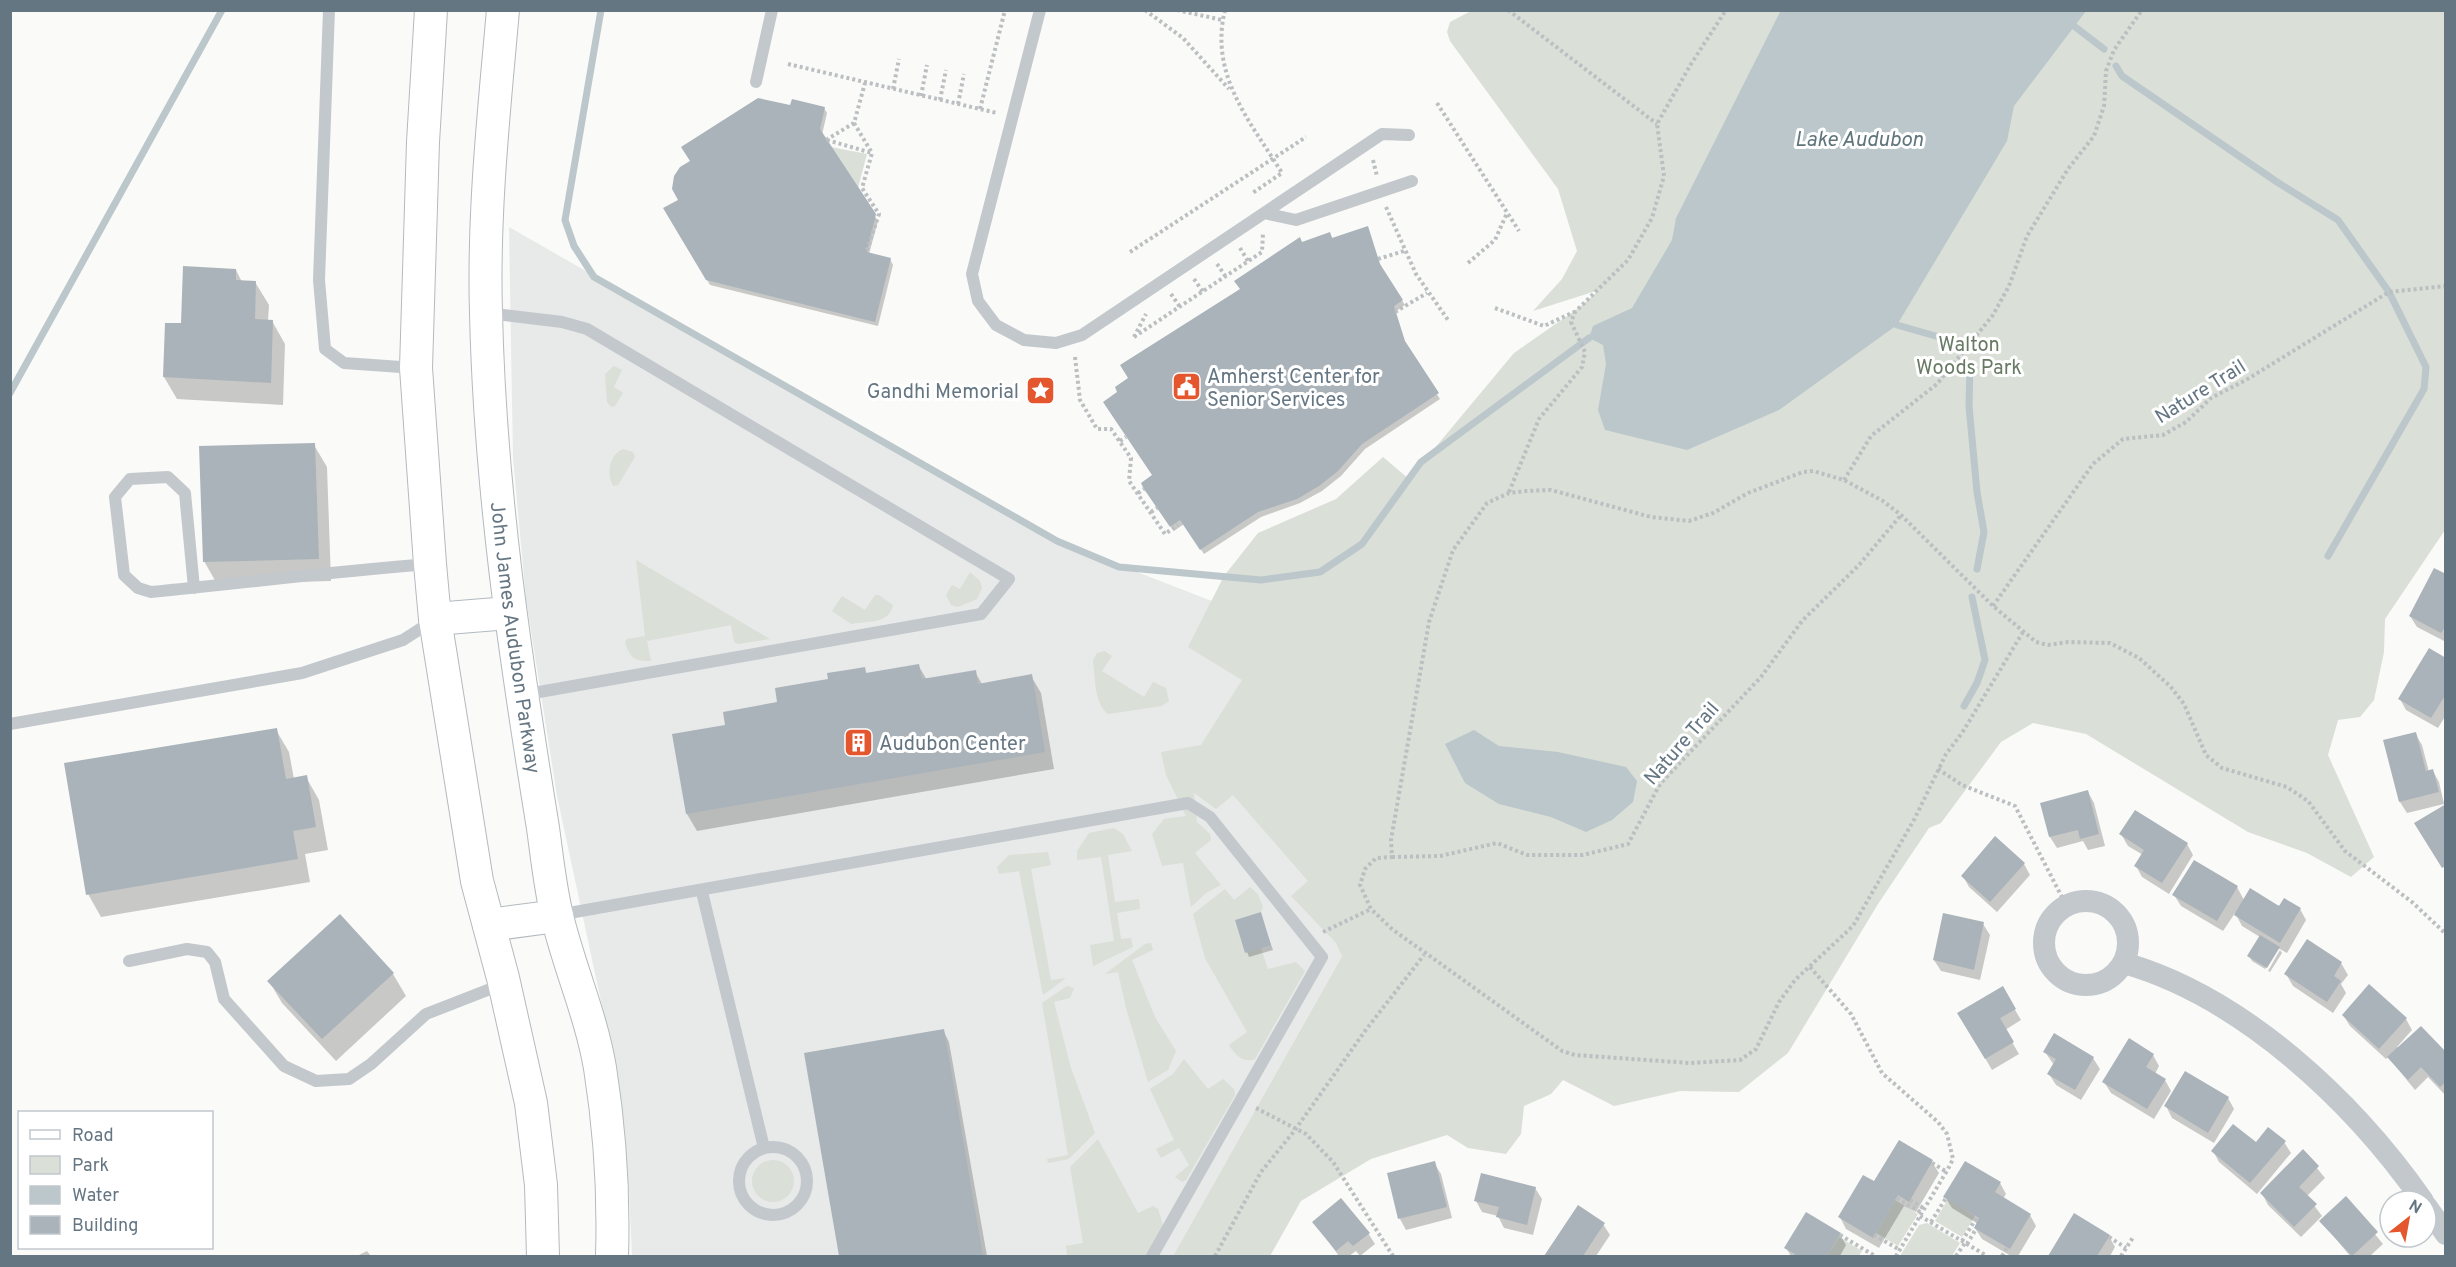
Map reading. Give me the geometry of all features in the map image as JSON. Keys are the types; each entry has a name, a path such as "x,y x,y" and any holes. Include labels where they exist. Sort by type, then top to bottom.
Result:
{"main road":[{"path":"431,10 423,142 416,368 435,620 477,881 504,983 531,1103 541,1185 543,1257"},
{"name":"John James Audubon Parkway","path":"503,10 488,181 486,313 500,542 508,613 557,915 582,992 599,1066 614,1189 612,1257"},
{"path":"435,620 508,613"},
{"path":"489,925 557,915"}],"street":[{"path":"2093,901 2107,905 2125,926 2129,939 2124,963 2113,976 2101,983 2087,985 2073,983 2060,977 2048,960 2044,939 2051,920 2066,905 2093,901"},
{"path":"2124,963 2175,980 2254,1029 2291,1057 2342,1104 2388,1155 2413,1189"}],"lane":[{"path":"328,10 319,280 325,349 344,363 416,368"},
{"path":"756,82 772,10"},
{"path":"1040,10 972,274 978,301 996,325 1024,340 1056,343 1083,335 1382,134 1409,135"},
{"path":"1264,213 1296,220 1412,181"},
{"path":"486,313 562,322 587,329 1009,579 981,614 521,695"},
{"path":"194,588 185,493 168,477 154,476 130,480 122,486 115,497 124,575 138,588 152,592 194,588 430,564"},
{"path":"10,724 302,673 403,640 435,620"},
{"path":"557,915 702,892 1188,803 1210,817 1322,957 1240,1098 1152,1257"},
{"path":"702,892 764,1148"},
{"path":"129,961 187,949 207,952 215,962 224,999 284,1066 316,1081 349,1079 371,1064 426,1014 504,983"},
{"path":"764,1148 785,1149 797,1157 805,1169 807,1183 804,1197 795,1208 782,1214 767,1215 755,1210 742,1194 739,1179 742,1166 752,1155 764,1148"}],"path":[{"path":"980,109 1005,10"},
{"path":"1144,10 1183,38 1231,91 1282,173 1251,194"},
{"path":"1176,10 1222,20"},
{"path":"1225,10 1222,20 1221,53 1231,91"},
{"path":"1508,10 1657,124"},
{"path":"1496,308 1544,326 1575,312 1628,260 1652,218 1664,176 1657,124 1691,64 1726,10"},
{"path":"1844,480 1871,436 1937,384 1993,315 2009,286 2020,254 2037,219 2067,169 2094,136 2104,106 2106,71 2114,50 2142,10"},
{"path":"893,89 899,59"},
{"path":"788,64 997,113 994,125"},
{"path":"921,96 927,65"},
{"path":"940,100 946,70"},
{"path":"958,104 964,74"},
{"path":"865,83 854,123 826,140 872,153"},
{"path":"1437,103 1519,231"},
{"path":"854,123 872,153 862,188 879,214 867,250"},
{"path":"1130,252 1306,137"},
{"path":"1371,154 1380,185"},
{"path":"1384,201 1404,251 1427,293 1448,320"},
{"path":"1468,263 1495,240 1508,213"},
{"path":"1134,337 1262,252 1263,229"},
{"path":"1378,259 1404,251"},
{"name":"Nature Trail","path":"1993,606 2093,464 2123,439 2163,435 2186,422 2211,398 2246,380 2389,292 2445,286"},
{"path":"1395,312 1427,293"},
{"path":"1509,492 1539,419 1578,374 1585,352 1571,322 1575,312"},
{"path":"1065,356 1086,355"},
{"path":"1075,357 1080,400 1097,429 1111,429 1120,441 1131,459 1129,481 1165,534 1178,525"},
{"path":"1120,441 1126,437"},
{"path":"2023,632 1938,769 1915,818 1876,881 1853,926 1795,980 1779,1002 1756,1049 1740,1060 1690,1063 1575,1055 1562,1051 1443,964 1424,955 1371,909 1360,885 1365,869 1376,858 1392,857 1391,840 1429,622 1453,550 1487,503 1509,492 1551,490 1632,513 1689,521 1713,513 1748,493 1803,472 1813,471 1844,480 1883,501 1901,515 1993,606 2036,642 2048,645 2075,642 2110,643 2139,658 2165,681 2184,704 2206,755 2213,762 2222,768 2286,787 2308,801 2345,851 2412,902 2445,934"},
{"path":"1138,493 1144,489"},
{"path":"1151,512 1157,508"},
{"name":"Nature Trail","path":"1392,857 1440,856 1497,843 1527,855 1583,855 1628,844 1659,784 1761,677 1802,621 1859,565 1901,515"},
{"path":"1938,769 1962,785 2015,806 2066,905"},
{"path":"1335,926 1371,909"},
{"path":"1215,1257 1261,1172 1295,1130 1365,1031 1424,955"},
{"path":"1810,967 1851,1014 1882,1074 1938,1122 1947,1134 1953,1159 1896,1257"},
{"path":"1240,1098 1306,1134 1333,1162 1393,1257"},
{"path":"1932,1163 1947,1172"},
{"path":"1897,1198 1922,1213"},
{"path":"1931,1222 1946,1198"},
{"path":"1910,1200 1931,1222 1987,1257"},
{"path":"1965,1243 1977,1217"},
{"path":"1956,1257 1976,1229"},
{"path":"1840,1235 1875,1257"},
{"path":"1874,1235 1900,1250"},
{"path":"2121,1257 2134,1236"},
{"path":"2109,1237 2127,1248"},
{"path":"2002,1257 2007,1248"},
{"path":"1862,1257 1866,1251"}],"shaded area":[{"path":"509,227 1057,541 1300,635 1353,936 1173,1256 632,1256 629,1190 618,1081 557,796 526,599 513,458"}],"green space":[{"name":"Walton Woods Park","path":"1473,10 2445,11 2445,530 2385,619 2384,652 2374,700 2360,717 2338,720 2328,755 2374,857 2351,877 2307,853 2248,832 2086,734 2033,723 2001,742 1941,823 1929,828 1878,904 1788,1053 1739,1092 1680,1091 1614,1106 1563,1080 1551,1094 1524,1106 1521,1134 1506,1154 1468,1148 1447,1135 1371,1159 1301,1201 1270,1256 1173,1256 1342,956 1336,943 1291,896 1308,881 1233,795 1216,809 1194,793 1197,822 1210,834 1211,840 1195,853 1221,885 1206,893 1191,907 1183,863 1162,866 1152,834 1164,819 1186,816 1166,775 1161,752 1201,745 1242,680 1188,647 1224,576 1258,533 1336,499 1383,457 1409,479 1514,353 1580,307 1599,290 1533,311 1562,279 1577,251 1558,189 1450,41 1447,32 1450,22"},
{"path":"831,147 867,154 858,188"},
{"path":"614,366 622,370 614,387 623,393 615,406 611,407 607,402 605,374"},
{"path":"623,449 633,452 635,457 618,485 613,486 610,466 614,456"},
{"path":"636,560 770,639 738,644 734,642 731,625 647,641 651,661 634,658 625,642 627,639 645,636"},
{"path":"970,572 980,581 982,588 977,599 958,607 951,605 946,595 952,585 960,589"},
{"path":"875,595 879,595 893,605 891,611 883,619 851,624 832,611 842,596 865,610"},
{"path":"1105,651 1112,656 1102,671 1144,697 1153,682 1166,688 1169,701 1162,706 1108,714 1098,697 1093,660 1097,653"},
{"path":"1114,828 1123,834 1132,851 1108,855 1115,902 1139,899 1140,909 1117,913 1121,939 1131,938 1133,947 1093,966 1090,945 1114,941 1101,857 1077,860 1077,851 1089,833"},
{"path":"1048,852 1051,865 1031,869 1051,980 1066,978 1043,995 1019,871 999,874 997,867 1009,855"},
{"path":"1250,887 1258,894 1263,907 1261,912 1235,920 1245,953 1261,948 1268,969 1296,962 1305,971 1255,1059 1247,1060 1237,1055 1229,1045 1247,1032 1205,958 1193,914 1225,889 1234,900"},
{"path":"1151,943 1153,950 1132,960 1155,1017 1176,1051 1168,1070 1148,1082 1118,972 1105,974 1145,944"},
{"path":"1067,986 1074,988 1070,998 1054,1002 1071,1068 1095,1133 1069,1159 1048,1163 1047,1159 1068,1155 1042,1003"},
{"path":"1184,1059 1208,1089 1223,1079 1234,1089 1235,1095 1186,1180 1182,1182 1175,1177 1189,1165 1179,1148 1161,1158 1156,1149 1174,1140 1150,1089 1173,1074"},
{"path":"1098,1139 1138,1213 1153,1206 1158,1209 1163,1225 1145,1256 1067,1256 1066,1246 1083,1243 1070,1167"},
{"path":"773,1160 788,1166 794,1181 788,1196 773,1202 758,1196 752,1181 758,1166"},
{"path":"1948,1199 1975,1216 1962,1237 1935,1221"},
{"path":"1895,1200 1918,1214 1898,1246 1876,1233"},
{"path":"1927,1223 1960,1243 1952,1256 1900,1256 1919,1225"},
{"path":"1839,1237 1862,1251 1859,1256 1827,1256"}],"water":[{"name":"Lake Audubon","path":"1781,10 2086,11 2014,106 2007,141 1897,325 1779,410 1687,450 1605,430 1598,410 1606,364 1603,345 1589,338 1593,326 1632,308 1672,240 1676,218"},
{"path":"1474,730 1499,746 1558,752 1626,767 1637,781 1633,802 1612,820 1586,832 1551,817 1499,804 1465,783 1445,744"}],"building":[{"path":"758,98 790,105 792,99 825,107 820,129 876,214 867,252 891,258 875,322 706,280 663,208 678,200 672,189 674,176 680,167 690,161 681,147"},
{"path":"1368,226 1380,264 1403,300 1394,306 1405,341 1439,393 1362,444 1338,471 1319,486 1297,499 1258,512 1200,550 1180,520 1170,527 1144,489 1141,483 1152,475 1103,402 1117,392 1115,387 1128,378 1120,365 1240,289 1234,281 1300,237 1302,242 1330,232 1332,238"},
{"path":"183,266 236,269 236,280 256,281 255,319 273,320 271,383 163,377 165,323 181,323"},
{"path":"315,443 319,559 203,562 199,446"},
{"path":"2434,568 2446,574 2446,626 2441,633 2409,616"},
{"path":"2429,648 2446,658 2446,694 2431,718 2398,699"},
{"name":"Audubon Center","path":"919,664 922,679 976,670 978,684 1032,674 1045,752 686,814 672,734 725,725 723,712 777,702 775,688 828,679 827,673 865,667 866,673"},
{"path":"277,728 286,779 307,775 316,827 293,831 298,859 86,895 64,763"},
{"path":"2416,732 2426,771 2433,769 2439,792 2399,802 2383,740"},
{"path":"2088,790 2099,834 2080,839 2078,830 2049,837 2040,803"},
{"path":"2446,804 2446,866 2442,868 2414,823"},
{"path":"2135,810 2188,843 2162,883 2134,866 2144,850 2119,834"},
{"path":"1995,836 2025,863 1990,902 1961,876"},
{"path":"2194,860 2238,886 2217,921 2172,895"},
{"path":"2250,888 2279,906 2284,898 2301,908 2280,943 2234,915"},
{"path":"1261,912 1271,945 1245,953 1235,920"},
{"path":"1943,913 1984,922 1974,970 1933,960"},
{"path":"340,914 394,973 322,1039 267,981"},
{"path":"2260,935 2280,947 2267,968 2247,956"},
{"path":"2307,939 2342,962 2334,976 2341,981 2327,1002 2284,974"},
{"path":"2369,984 2407,1018 2379,1049 2342,1015"},
{"path":"2003,986 2016,1009 2000,1018 2014,1042 1985,1059 1957,1013"},
{"path":"2421,1026 2446,1052 2446,1082 2440,1087 2421,1067 2408,1080 2387,1057"},
{"path":"944,1029 983,1256 839,1256 804,1053"},
{"path":"2054,1033 2094,1057 2075,1090 2047,1074 2056,1059 2043,1052"},
{"path":"2129,1038 2154,1054 2146,1067 2166,1079 2147,1109 2102,1082"},
{"path":"2185,1071 2229,1097 2208,1133 2164,1106"},
{"path":"2233,1124 2256,1142 2268,1127 2286,1141 2250,1183 2211,1151"},
{"path":"1899,1140 1933,1160 1909,1202 1898,1195 1873,1238 1838,1217 1863,1175 1874,1181"},
{"path":"2303,1149 2319,1166 2299,1187 2317,1204 2294,1227 2260,1193"},
{"path":"1435,1161 1447,1207 1398,1219 1387,1173"},
{"path":"1965,1161 2001,1182 1995,1192 2031,1214 2010,1249 1974,1228 1979,1218 1943,1197"},
{"path":"1481,1173 1536,1187 1527,1225 1496,1217 1499,1207 1474,1201"},
{"path":"2346,1196 2378,1232 2352,1256 2319,1221"},
{"path":"1341,1198 1370,1233 1353,1246 1348,1241 1336,1251 1312,1222"},
{"path":"1578,1205 1605,1223 1583,1256 1544,1256"},
{"path":"1806,1212 1841,1233 1827,1256 1794,1256 1795,1254 1784,1248"},
{"path":"2074,1213 2110,1235 2097,1256 2048,1256"}],"waterway":[{"path":"10,393 222,10"},
{"path":"601,10 565,220 574,246 594,277 1057,541 1119,567 1261,580 1320,572 1362,544 1421,462 1589,338"},
{"path":"2074,26 2104,49"},
{"path":"2116,66 2122,76 2277,182 2338,220 2389,292 2426,367 2424,389 2328,556"},
{"path":"1897,325 1960,343"},
{"path":"1970,365 1969,406 1977,492 1984,532 1977,569"},
{"path":"1964,706 1977,683 1985,660 1972,597"}],"place":[{"name":"Amherst Center for Senior Services","path":"1186,387"},
{"name":"Gandhi Memorial","path":"1040,391"},
{"name":"Audubon Center","path":"858,743"}]}
